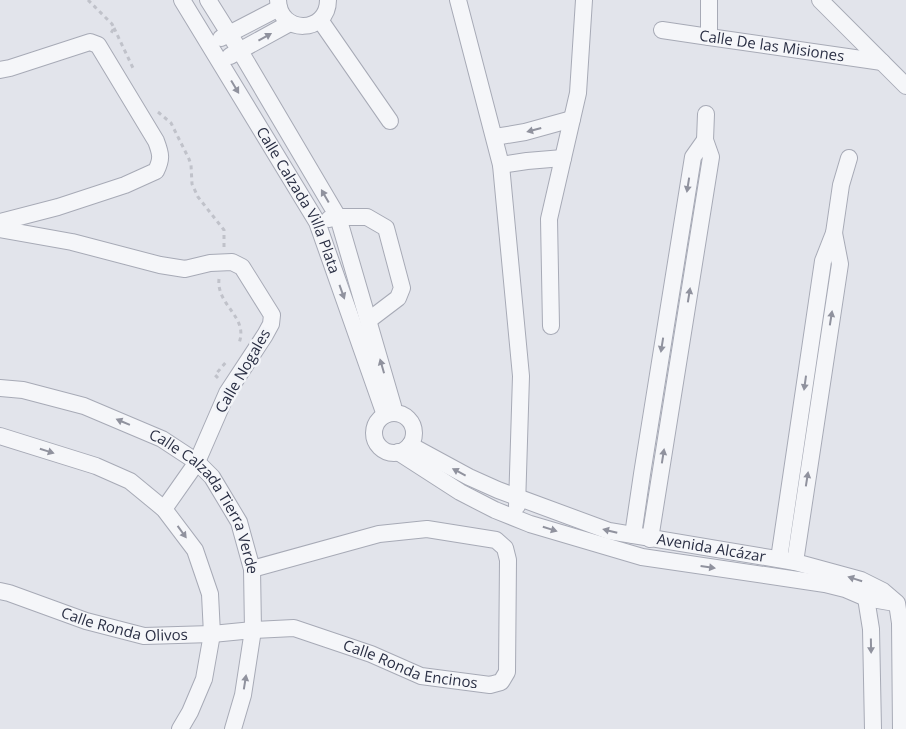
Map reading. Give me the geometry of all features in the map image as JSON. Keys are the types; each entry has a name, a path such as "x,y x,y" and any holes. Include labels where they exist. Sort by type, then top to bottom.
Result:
{"street":[{"name":"Calle Calzada Villa Plata","path":"182,0 317,222 390,414"},
{"name":"Calle Calzada Villa Plata","path":"208,0 338,217 369,320 390,414"},
{"path":"209,45 278,4 285,19 290,23 309,26 320,20 327,9 328,0"},
{"path":"458,0 501,165 521,376 517,518"},
{"path":"551,326 548,219 578,93 584,0"},
{"path":"709,38 710,0"},
{"path":"820,0 906,86"},
{"path":"320,20 390,121"},
{"path":"219,62 290,23"},
{"name":"Calle De las Misiones","path":"662,30 882,62"},
{"path":"0,70 90,42 98,45 156,141 161,154 156,172 126,186 58,207 0,222"},
{"path":"650,539 711,157 705,140 706,114"},
{"path":"495,137 524,132 572,119"},
{"path":"633,535 693,157 705,140"},
{"path":"501,165 563,158"},
{"path":"787,560 795,505 840,264 834,233 841,185 849,158"},
{"path":"317,222 338,217 367,217 386,228 402,288 398,298 369,320"},
{"path":"0,229 72,242 160,265 185,269 223,262"},
{"name":"Calle Nogales","path":"164,509 197,462 227,393 271,324 272,314 242,267 232,262 223,262"},
{"path":"666,318 684,322"},
{"name":"Calle Calzada Tierra Verde","path":"0,388 23,390 84,406 162,439 197,462 212,477 239,522 252,570 253,630 243,695 233,729"},
{"path":"390,414 402,415 412,424 413,439 404,449 391,452 383,450 378,445 374,433 375,426 380,419 390,414"},
{"name":"Calle Calzada Tierra Verde","path":"0,436 96,466 130,481 164,509 195,550 210,594 212,634 204,679 190,712 180,729"},
{"name":"Avenida Alcázar","path":"404,449 518,497 609,531 787,560 861,580 883,591 901,604"},
{"name":"Avenida Alcázar","path":"404,449 460,492 495,510 642,558 825,584 845,589 866,598 901,604"},
{"path":"642,474 659,478"},
{"name":"Calle Ronda Encinos","path":"252,570 379,534 427,529 496,540 505,548 508,560 507,672 500,682 490,686 422,676 371,654 294,628 253,630"},
{"name":"Calle Ronda Olivos","path":"0,591 86,622 144,636 212,634 253,630"},
{"path":"866,598 871,629 873,729"},
{"path":"901,604 901,729"}],"path":[{"path":"88,0 112,24 133,70"},
{"path":"98,45 108,38 114,28"},
{"path":"154,108 171,123 189,159 192,184 198,197 224,230 223,262 219,282 220,291 225,303 233,312 241,328 238,346"},
{"path":"228,359 215,376 231,386"}]}
